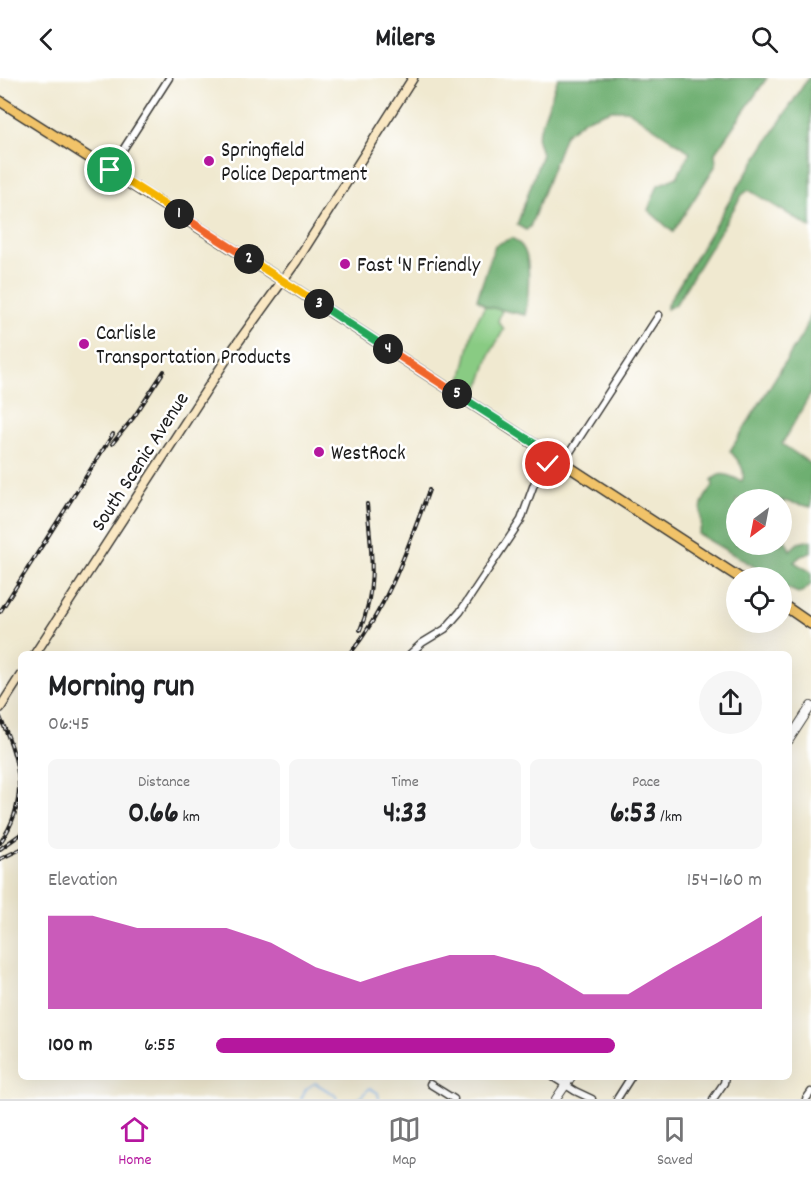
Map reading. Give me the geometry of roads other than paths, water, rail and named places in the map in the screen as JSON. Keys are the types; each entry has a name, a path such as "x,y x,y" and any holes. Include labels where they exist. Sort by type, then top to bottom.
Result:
{"main road":[{"name":"South Scenic Avenue","path":"37,651 213,380 283,281 413,78"},
{"path":"0,101 283,281 726,569"},
{"path":"792,611 811,624"},
{"path":"0,708 18,680"}],"street":[{"path":"110,170 169,78"},
{"path":"413,651 445,629 457,617 521,520 534,484 546,466 570,452 659,315"},
{"path":"792,735 811,706"},
{"path":"558,1080 592,1099"},
{"path":"556,1099 569,1080"},
{"path":"617,1099 629,1080"},
{"path":"713,1099 724,1080"},
{"path":"430,1084 454,1099"},
{"path":"806,1099 811,1092"}],"waterway":[{"path":"301,1099 306,1089 315,1083 335,1095 337,1099"},
{"path":"358,1099 370,1088 378,1093 379,1099"}],"railway":[{"path":"112,444 134,417 164,371"},
{"path":"0,612 113,434"},
{"path":"352,651 387,596 429,490"},
{"path":"360,630 366,614 372,568 367,504"},
{"path":"0,717 13,749 18,772"},
{"path":"0,843 9,827 18,796"},
{"path":"0,849 18,836"},
{"path":"0,859 18,850"}],"place":[{"name":"Springfield Police Department","path":"209,161"},
{"name":"Fast 'N Friendly","path":"345,264"},
{"name":"Carlisle Transportation Products","path":"84,344"},
{"name":"WestRock","path":"319,452"}]}
